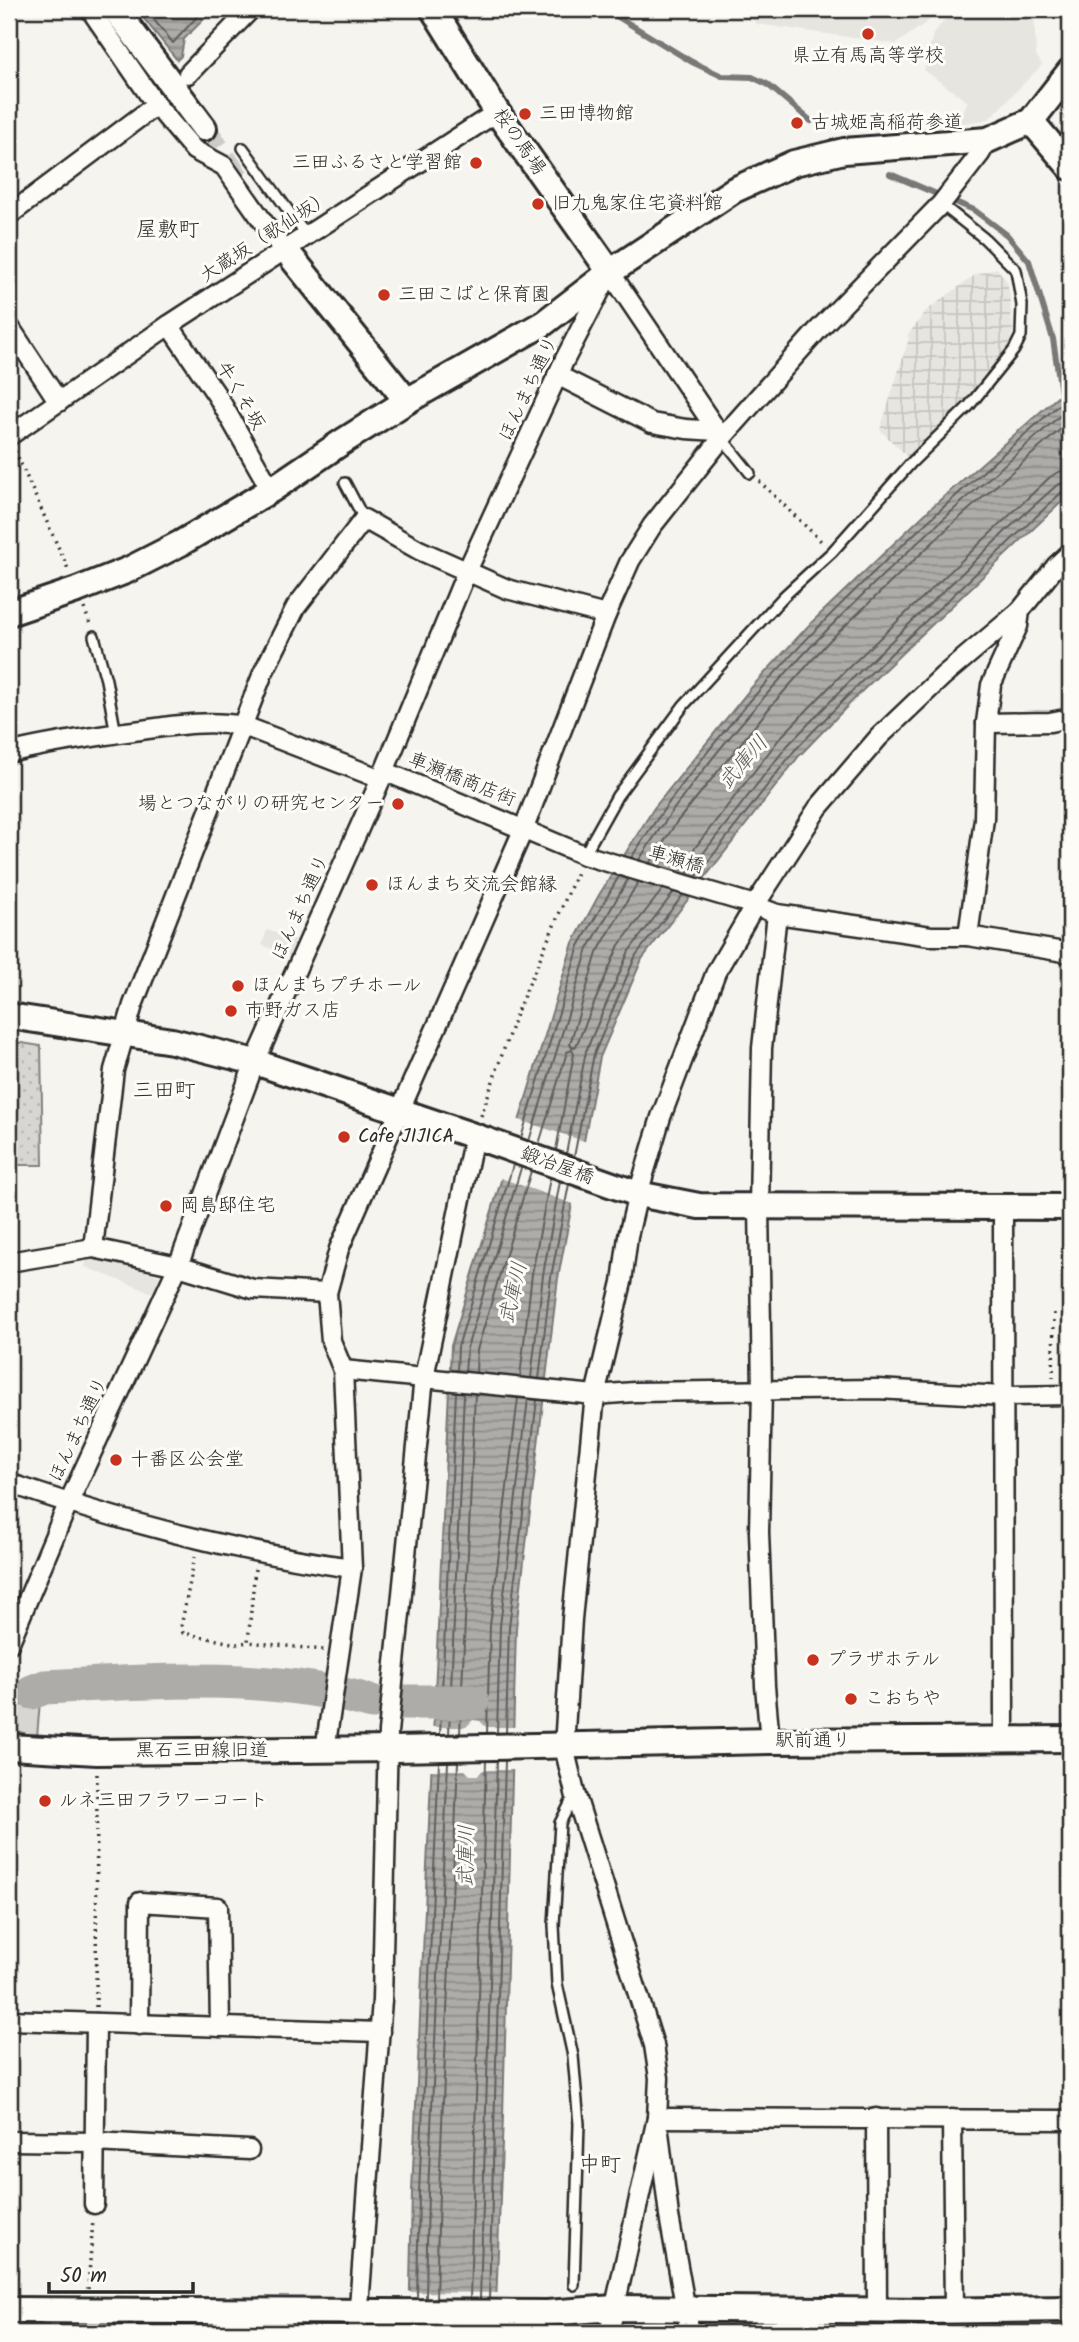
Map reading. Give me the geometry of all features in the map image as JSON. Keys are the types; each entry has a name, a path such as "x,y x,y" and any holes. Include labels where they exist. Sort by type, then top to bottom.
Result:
{"street":[{"path":"90,9 156,105 194,150 224,166 288,254 408,401"},
{"path":"116,9 204,128"},
{"path":"188,74 251,9"},
{"name":"桜の馬場","path":"433,9 498,112 610,272"},
{"path":"9,613 128,570 181,543 271,490 408,401 544,323 610,272 734,190 794,163 844,151 988,140 1031,121 1070,71"},
{"path":"9,215 156,105"},
{"name":"大蔵坂（歌仙坂）","path":"9,436 169,325 288,254 306,235 498,112"},
{"path":"1031,121 1070,167"},
{"path":"325,1750 352,1568 343,1370 331,1341 327,1293 339,1249 524,828 606,615 630,561 719,434 946,198 988,140"},
{"path":"610,272 719,434"},
{"name":"ほんまち通り","path":"9,1644 68,1504 178,1266 255,1062 383,775 467,571 557,375 610,272"},
{"name":"牛くそ坂","path":"169,325 218,397 271,490"},
{"path":"9,326 59,402"},
{"path":"557,375 652,423 719,434"},
{"path":"93,1248 114,1070 124,1033 263,673 296,607 364,519 419,550 507,589 606,615"},
{"path":"688,2321 669,2216 657,2118 659,2078 654,2045 559,1747 591,1394 622,1282 634,1193 716,972 752,904 818,808 880,737 943,676 1020,611 1056,566 1070,553"},
{"path":"968,936 984,819 986,723 991,685 1018,626 1020,611"},
{"path":"986,723 1050,722 1070,718"},
{"name":"車瀬橋商店街","path":"9,753 32,747 202,722 244,726 524,828 588,856"},
{"name":"車瀬橋","path":"588,856 752,904 777,914 931,936 968,936 1070,953"},
{"path":"770,1741 765,1686 759,1532 762,1390 759,1207 762,1048 777,914"},
{"name":"鍛冶屋橋","path":"9,1016 172,1041 255,1062 634,1193 699,1206 1070,1207"},
{"path":"362,2320 380,2032 391,1749 428,1378 479,1138"},
{"path":"1003,1208 1004,1740"},
{"path":"9,1262 93,1248 178,1266 253,1289 327,1293"},
{"path":"343,1370 591,1394 877,1389 1003,1396 1062,1394"},
{"path":"9,1483 68,1504 199,1540 352,1568"},
{"name":"駅前通り","path":"391,1749 1070,1738"},
{"name":"黒石三田線旧道","path":"9,1747 97,1752 391,1749"},
{"path":"139,2025 140,1902 218,1907 220,2027"},
{"path":"9,2020 380,2032"},
{"path":"94,2204 96,2023"},
{"path":"657,2118 1070,2120"},
{"path":"609,2333 657,2118"},
{"path":"876,2118 877,2311"},
{"path":"952,2119 954,2311"},
{"path":"9,2141 94,2142 249,2150"},
{"path":"9,2311 87,2310 362,2320 614,2308 688,2321 877,2311 1070,2309"}],"lane":[{"path":"243,148 306,235"},
{"path":"588,856 617,796 684,705 784,596 832,552 911,463 969,406 1014,350 1021,336 1022,304 1016,270 946,198"},
{"path":"719,434 750,472"},
{"path":"345,483 364,519"},
{"path":"94,636 116,734"},
{"path":"574,2284 579,2124 573,2056 557,1984 554,1924 560,1823 575,1793"}],"path":[{"path":"23,467 77,590"},
{"path":"750,472 832,552"},
{"path":"479,1138 516,1014 588,856"},
{"path":"1054,1313 1062,1394"},
{"path":"199,1540 181,1627 183,1633 237,1644 248,1642 340,1652"},
{"path":"248,1642 257,1552"},
{"path":"96,2023 97,1752"},
{"path":"87,2310 94,2204"}],"shaded area":[{"name":"県立有馬高等学校","path":"737,9 945,9 896,44 757,24"},
{"path":"954,9 1034,11 1036,55 1042,65 989,119 953,125 968,102 924,70 933,34"},
{"path":"997,268 1008,283 1013,331 1009,345 985,384 909,458 880,430 909,338 907,336 926,311 975,275"},
{"path":"267,930 299,941 293,957 262,945"},
{"path":"9,1041 41,1046 43,1165 9,1165"},
{"path":"88,1254 160,1276 153,1293 85,1267"},
{"path":"40,1701 37,1737 9,1729 9,1708"}],"water":[{"path":"136,9 214,9 184,39 181,56 177,60"},
{"name":"武庫川","path":"1070,386 1070,494 863,690 799,756 642,959 600,1057 558,1278 516,1628 495,2333 409,2333 412,2191 451,1346 573,943 599,895 654,808 751,688 811,623 932,507"}],"pier":[{"path":"516,1119 587,1142 576,1205 498,1177"},
{"path":"473,1720 480,1721 486,1727 517,1727 516,1770 483,1770 478,1775 470,1775 465,1770 428,1770 430,1727 466,1727"},
{"path":"407,2292 500,2293 498,2333 406,2333"}],"waterway":[{"path":"605,9 692,62 722,76 752,77 767,84 811,121"},
{"path":"890,174 974,210 1007,235 1029,261 1053,339 1062,399"},
{"path":"32,1692 45,1687 168,1681 251,1682 332,1692 372,1702"},
{"path":"401,1702 472,1702"}],"tunnel":[{"path":"204,128 241,183"}],"place":[{"name":"県立有馬高等学校","path":"868,34"},
{"name":"三田博物館","path":"525,114"},
{"name":"古城姫高稲荷参道","path":"797,123"},
{"name":"三田ふるさと学習館","path":"476,163"},
{"name":"旧九鬼家住宅資料館","path":"538,204"},
{"name":"三田こばと保育園","path":"384,295"},
{"name":"場とつながりの研究センター","path":"398,804"},
{"name":"ほんまち交流会館縁","path":"372,885"},
{"name":"ほんまちプチホール","path":"238,986"},
{"name":"市野ガス店","path":"231,1011"},
{"name":"Cafe JIJICA","path":"344,1137"},
{"name":"岡島邸住宅","path":"166,1206"},
{"name":"十番区公会堂","path":"116,1460"},
{"name":"プラザホテル","path":"813,1660"},
{"name":"こおちや","path":"851,1699"},
{"name":"ルネ三田フラワーコート","path":"45,1801"}],"district":[{"name":"屋敷町","path":"168,230"},
{"name":"三田町","path":"164,1091"},
{"name":"中町","path":"600,2165"}]}
